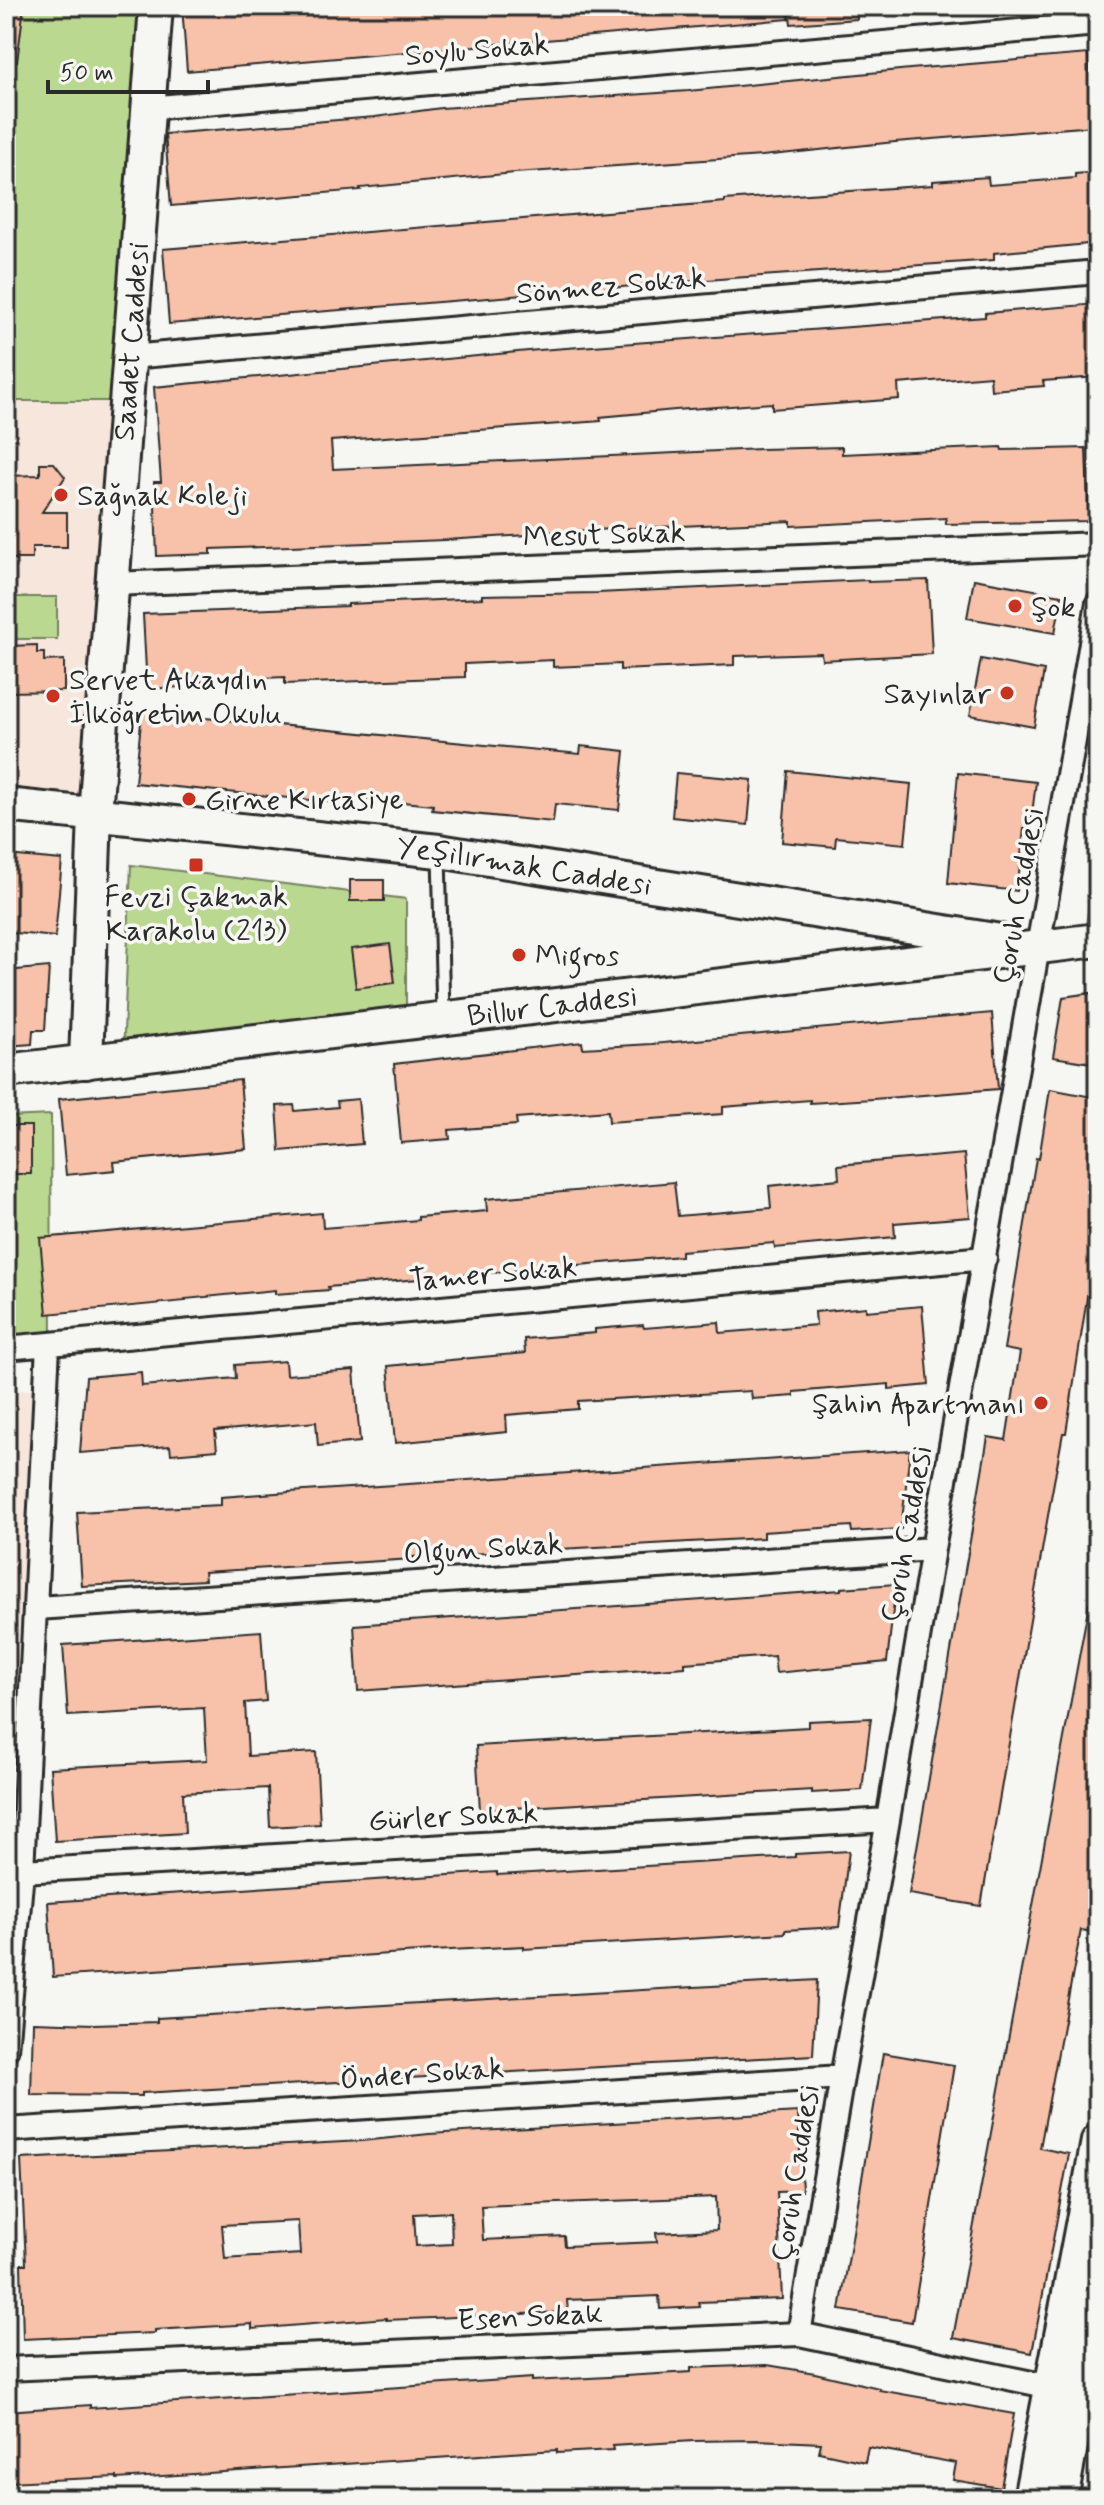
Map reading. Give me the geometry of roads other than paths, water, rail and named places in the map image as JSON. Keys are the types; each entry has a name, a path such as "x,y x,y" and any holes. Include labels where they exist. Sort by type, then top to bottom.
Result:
{"street":[{"name":"Saadet Caddesi","path":"86,1062 95,814 156,6"},
{"name":"Soylu Sokak","path":"148,108 1098,24"},
{"name":"Sönmez Sokak","path":"130,357 1098,272"},
{"name":"Mesut Sokak","path":"113,584 1098,544"},
{"name":"Çoruh Caddesi","path":"799,2334 1098,603"},
{"name":"Yeşilırmak Caddesi","path":"6,805 439,851 1039,947"},
{"name":"Billur Caddesi","path":"6,1071 1098,940"},
{"name":"Tamer Sokak","path":"6,1348 985,1258"},
{"path":"6,2050 22,1871 48,1345"},
{"name":"Olgun Sokak","path":"37,1608 933,1549"},
{"name":"Gürler Sokak","path":"22,1871 888,1820"},
{"name":"Önder Sokak","path":"6,2130 842,2077"},
{"path":"1030,2499 1098,2141"},
{"path":"1061,2499 1098,2302"},
{"name":"Esen Sokak","path":"6,2369 799,2334 1051,2387"}],"lane":[{"path":"439,851 444,1019"}],"place":[{"name":"Sağnak Koleji","path":"61,495"},
{"name":"Şok","path":"1015,606"},
{"name":"Sayınlar","path":"1007,693"},
{"name":"Servet Akaydın İlköğretim Okulu","path":"53,696"},
{"name":"Girne Kırtasiye","path":"189,799"},
{"name":"Fevzi Çakmak Karakolu (213)","path":"196,865"},
{"name":"Migros","path":"519,955"},
{"name":"Şahin Apartmanı","path":"1041,1403"}]}
